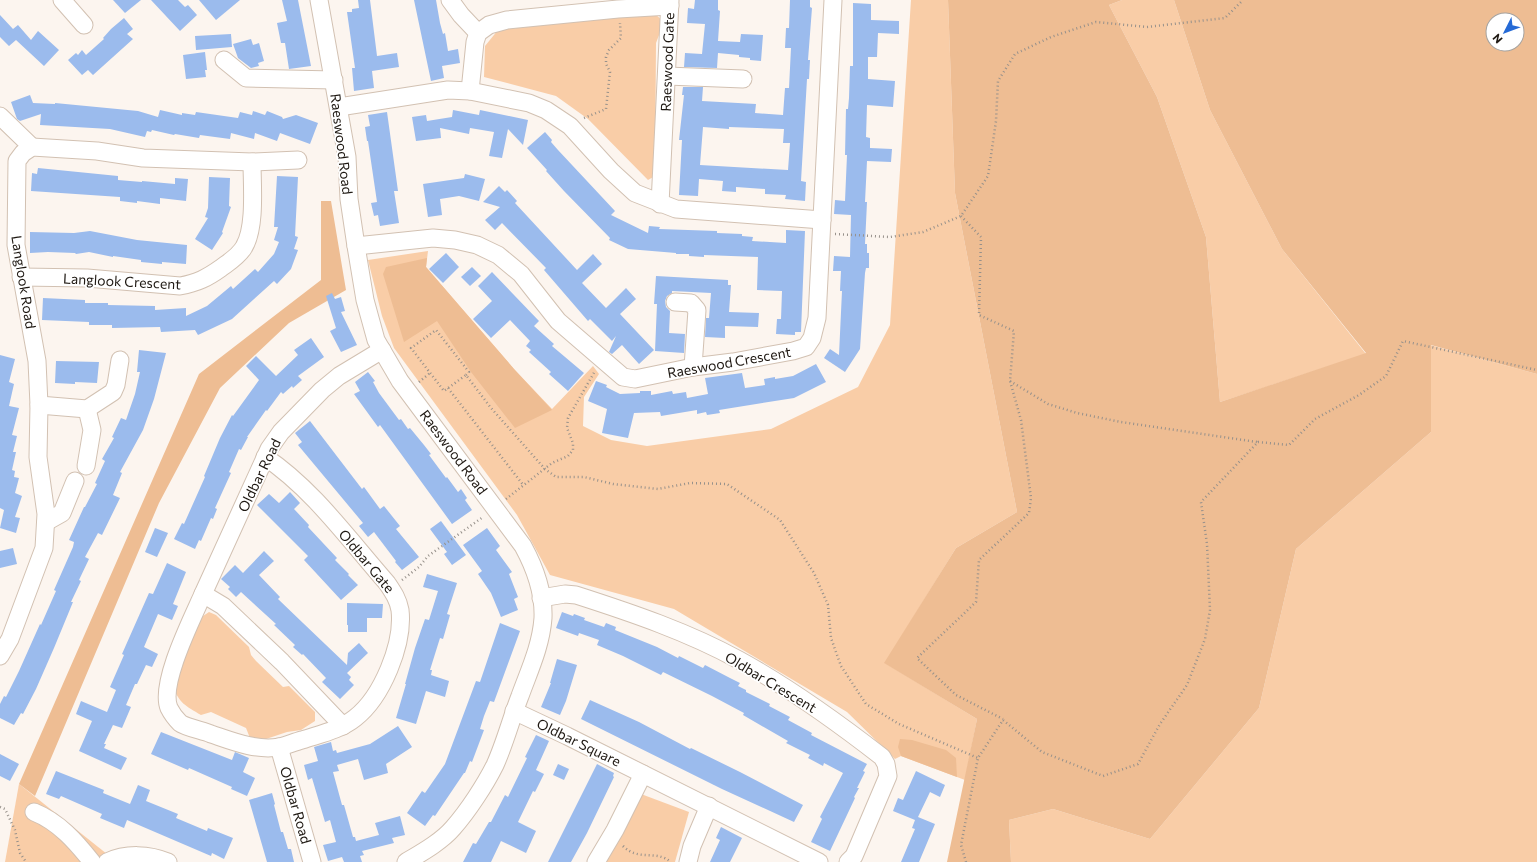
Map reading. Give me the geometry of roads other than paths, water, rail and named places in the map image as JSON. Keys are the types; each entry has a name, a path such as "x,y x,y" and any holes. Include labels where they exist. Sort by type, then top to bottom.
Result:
{"street":[{"path":"62,0 84,25"},
{"name":"Raeswood Road","path":"319,0 347,157 349,200 356,246 365,300 372,327 382,350 400,381 523,546 538,577 543,617 541,635 536,655 495,764 486,782 452,829 426,850 406,862"},
{"path":"450,0 461,15 478,33 472,56 470,91"},
{"name":"Raeswood Crescent","path":"356,246 433,238 455,240 477,245 498,255 521,274 558,321 623,377 635,379 693,367 780,354 806,347 812,338 817,318 833,0"},
{"name":"Raeswood Gate","path":"478,33 488,26 507,20 670,3 660,204"},
{"path":"224,60 246,78 334,80"},
{"path":"667,76 744,79"},
{"path":"339,107 448,90 470,91 529,103 546,110 570,126 611,171 635,193 660,204 676,209 822,227"},
{"path":"0,116 32,147 97,151 143,158 252,162 298,160"},
{"name":"Langlook Road","path":"0,656 10,639 44,548 46,522 38,457 39,405 37,361 16,245 18,161 23,153 32,147"},
{"name":"Langlook Crescent","path":"21,276 87,278 180,286 194,284 206,278 233,259 244,248 249,234 252,211 252,162"},
{"path":"675,302 691,303 697,310 693,367"},
{"name":"Oldbar Road","path":"343,726 272,748 243,744 180,723 169,708 167,692 169,677 176,658 218,559 246,502 265,457 281,432 322,390 339,376 382,350"},
{"path":"39,405 87,410 113,392 116,385 120,360"},
{"path":"86,466 92,430 87,410"},
{"name":"Oldbar Gate","path":"265,457 288,474 304,489 390,588 396,596 400,609 400,629 395,652 386,673 370,701 356,717 343,726"},
{"path":"46,522 62,513 75,481"},
{"path":"203,594 223,606 293,673 343,726"},
{"name":"Oldbar Crescent","path":"541,598 565,594 576,595 665,626 719,650 739,660 806,700 882,757 886,764 888,776 854,856 848,862"},
{"name":"Oldbar Square","path":"514,711 709,806 819,862"},
{"name":"Oldbar Road","path":"272,748 312,862"},
{"path":"596,862 612,835 643,774"},
{"path":"688,862 692,846 709,806"},
{"path":"34,812 46,818 65,832 92,862"},
{"path":"107,862 122,857 134,856 147,856 168,862"}]}
